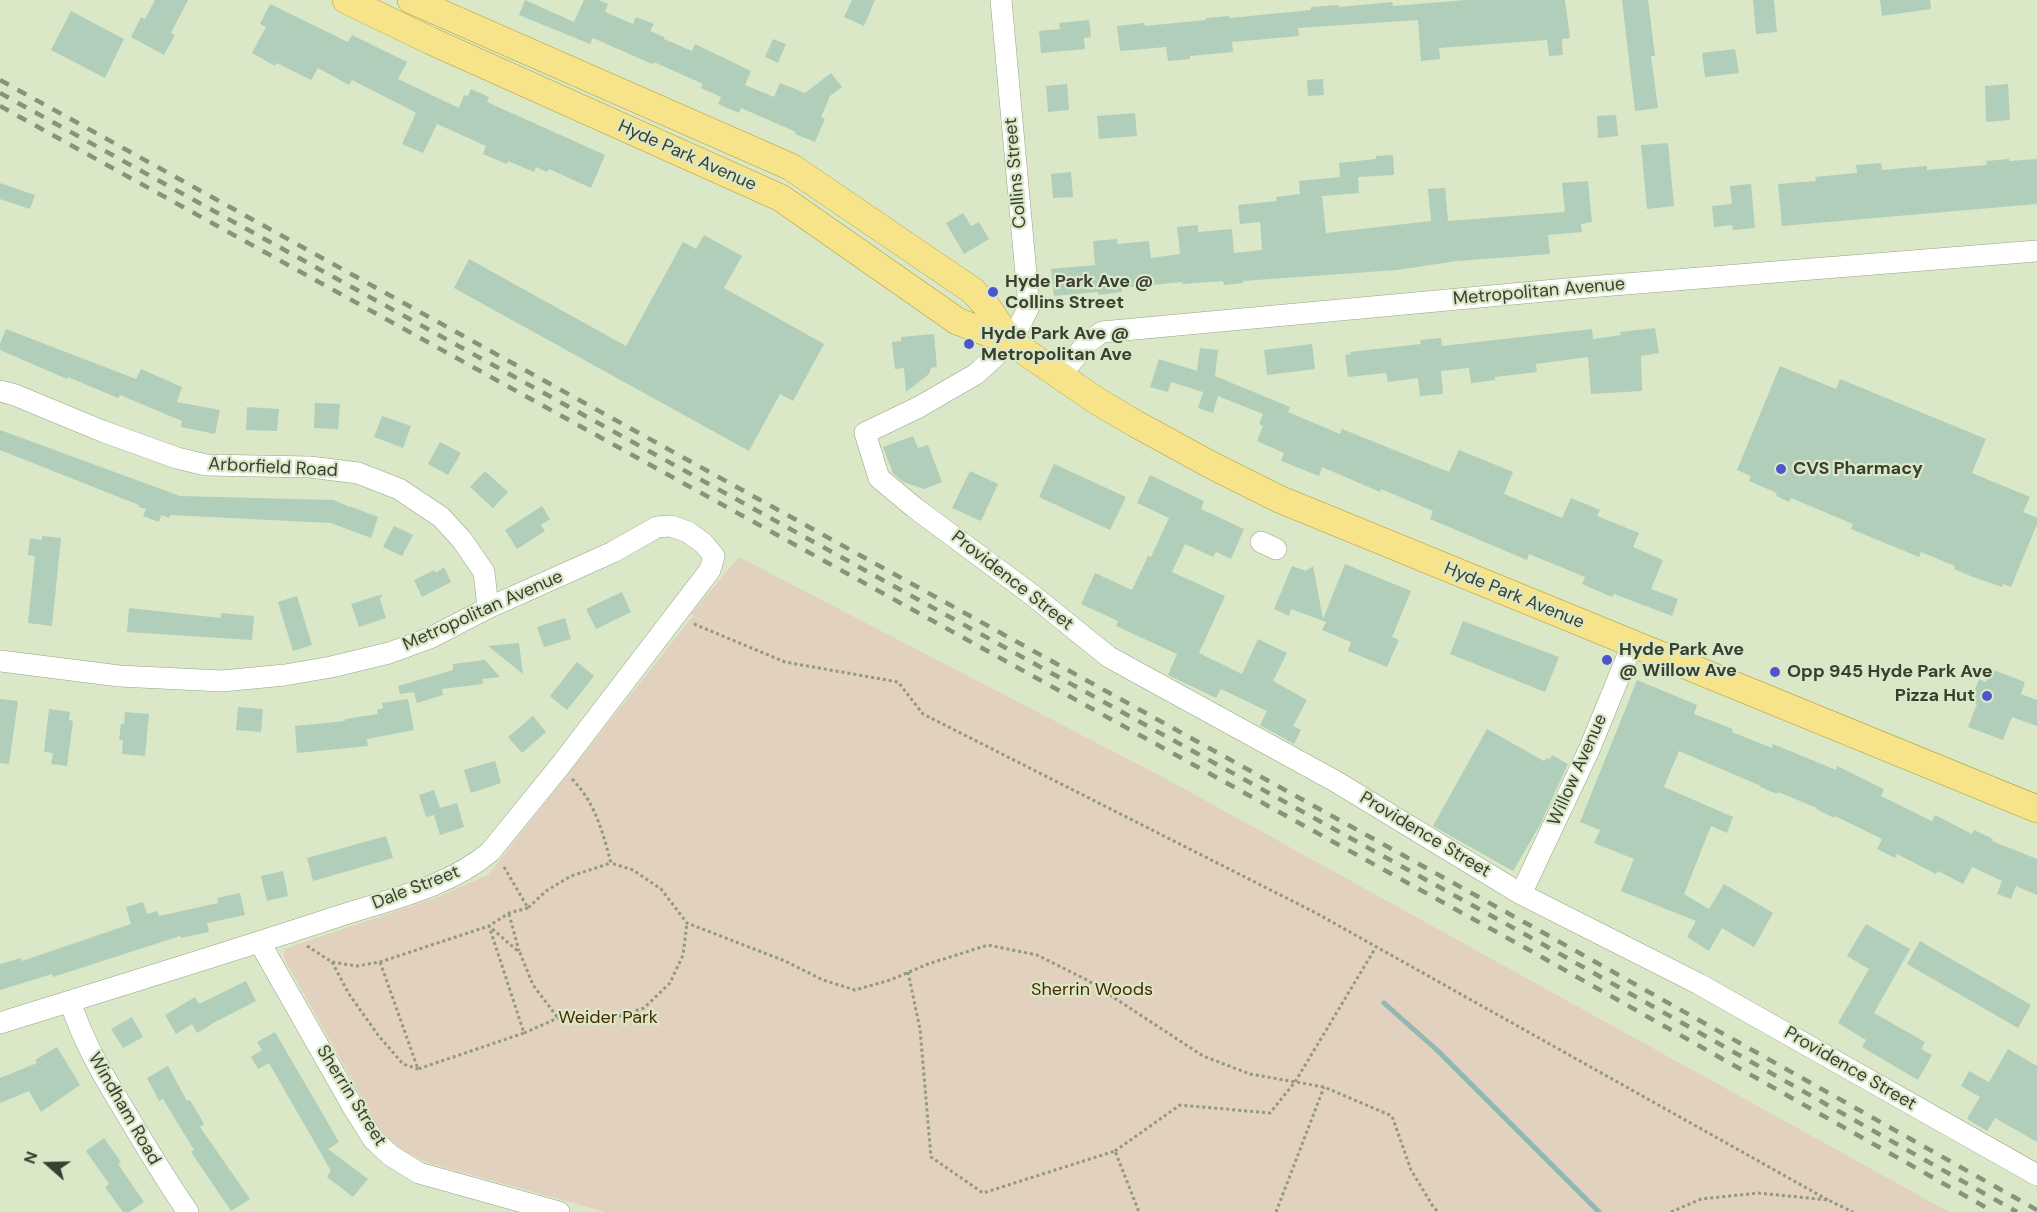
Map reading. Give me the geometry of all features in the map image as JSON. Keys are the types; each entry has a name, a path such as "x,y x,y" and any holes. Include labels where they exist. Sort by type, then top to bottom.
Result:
{"main road":[{"name":"Hyde Park Avenue","path":"411,0 791,167 974,291 1011,342"},
{"name":"Hyde Park Avenue","path":"375,6 448,49 781,198 957,321 1011,342 1136,424 1279,499 2037,809"}],"street":[{"name":"Collins Street","path":"1001,0 1029,307 1011,342"},
{"name":"Metropolitan Avenue","path":"1060,376 1087,343 1102,332 1588,287 2037,251"},
{"name":"Providence Street","path":"1011,342 976,374 920,407 865,433 879,478 1031,594 1109,657 1335,781 1521,894 1699,984 2037,1176"},
{"name":"Arborfield Road","path":"0,392 15,394 102,431 177,458 206,465 310,467 358,473 399,489 441,517 462,540 484,572 488,608"},
{"name":"Metropolitan Avenue","path":"0,661 119,676 222,681 331,668 389,653 430,638 488,608 613,552 657,527 671,526"},
{"name":"Dale Street","path":"0,1023 260,943 450,878 478,862 490,852 560,766 710,570 714,556 704,543 688,532 671,526"},
{"name":"Willow Avenue","path":"1521,894 1589,750 1632,645"},
{"name":"Sherrin Street","path":"260,943 353,1107 373,1138 390,1155 419,1173 559,1212"},
{"name":"Windham Road","path":"70,1001 80,1030 99,1068 162,1174 188,1212"}],"path":[{"path":"687,621 785,662 898,682 922,714 1316,913 1852,1212"},
{"path":"567,774 582,789 601,826 611,863"},
{"path":"490,852 503,865 528,908"},
{"path":"300,942 332,962 357,966 380,962 489,926 509,913 528,908 546,891 571,876 611,863 633,870 661,889 687,923 784,961 823,980 855,990 988,945 1037,955 1087,980 1203,1056 1250,1074 1324,1087 1392,1116 1411,1170 1434,1209 1439,1212"},
{"path":"509,913 520,952 533,985 558,1018"},
{"path":"332,962 349,994 378,1035 403,1064 418,1069 524,1033 558,1018 604,1021 644,1008 670,983 683,955 687,923"},
{"path":"489,926 520,952"},
{"path":"489,926 524,1033"},
{"path":"908,972 920,1029 931,1157 982,1193 1114,1151 1180,1105 1270,1113 1295,1082 1377,947"},
{"path":"380,962 418,1069"},
{"path":"1276,1212 1324,1087"},
{"path":"1114,1151 1139,1212"},
{"path":"1671,1212 1701,1199 1758,1193 1828,1200"}],"green space":[{"name":"Sherrin Woods","path":"739,557 1172,782 1949,1212 606,1212 432,1164 415,1157 394,1143 376,1123 284,958 284,951 287,948 438,897 488,875 693,616 760,653 691,614"}],"building":[{"path":"155,0 188,0 171,33 175,35 164,55 131,37 141,17 145,19"},
{"path":"525,0 574,22 584,0 598,0 608,4 605,12 633,24 636,17 654,24 650,31 664,39 692,51 695,44 751,71 745,85 774,97 780,83 805,93 831,73 842,87 830,96 821,117 825,119 815,142 741,108 739,113 718,104 721,97 701,88 703,84 654,62 652,64 593,38 590,44 519,15"},
{"path":"852,0 875,0 864,26 844,17"},
{"path":"1466,0 1565,0 1570,38 1562,39 1563,55 1549,56 1547,40 1439,48 1440,59 1421,61 1418,20 1298,28 1299,36 1232,42 1233,52 1190,56 1190,59 1168,61 1166,47 1120,51 1117,26 1144,23 1145,26 1229,16 1230,18 1311,10 1311,7 1392,2 1393,6"},
{"path":"1622,0 1648,0 1655,56 1651,56 1658,108 1635,111"},
{"path":"1753,0 1774,0 1777,32 1756,34"},
{"path":"1880,0 1930,0 1931,9 1882,16"},
{"path":"270,4 348,42 352,35 407,62 398,79 459,108 464,95 468,96 471,89 489,97 487,102 605,155 591,188 549,169 547,172 536,167 534,172 508,161 507,164 483,154 486,146 437,124 423,153 402,144 416,113 352,80 349,85 318,68 311,80 277,63 275,66 252,53 266,27 260,24"},
{"path":"71,11 124,39 105,78 51,50"},
{"path":"1089,20 1091,37 1084,38 1085,49 1041,53 1039,31 1060,29 1059,23"},
{"path":"773,39 786,44 778,63 765,57"},
{"path":"1735,49 1739,73 1705,77 1702,53"},
{"path":"1323,79 1324,95 1308,96 1307,80"},
{"path":"1067,84 1069,110 1048,112 1046,86"},
{"path":"2008,84 2010,120 1986,122 1985,86"},
{"path":"1135,113 1137,136 1099,139 1097,116"},
{"path":"1616,115 1618,136 1598,138 1597,116"},
{"path":"1668,143 1674,206 1647,209 1641,145"},
{"path":"1393,155 1394,175 1358,177 1359,193 1322,196 1326,233 1431,221 1428,189 1445,188 1448,221 1565,212 1562,183 1588,181 1592,222 1581,224 1582,232 1548,235 1550,254 1457,261 1397,270 1243,281 1243,283 1224,285 1223,281 1183,284 1182,282 1122,288 1122,292 1098,295 1098,292 1054,296 1051,269 1095,265 1093,241 1117,239 1118,244 1149,241 1151,258 1180,254 1177,227 1198,225 1198,232 1232,229 1234,253 1262,250 1260,222 1240,224 1238,205 1277,201 1276,197 1300,194 1299,181 1340,177 1339,163"},
{"path":"2009,159 2010,161 2037,159 2037,204 1782,226 1778,184 1816,181 1815,177 1857,173 1856,165 1881,163 1882,170 1927,166 1927,170 1987,165 1986,161"},
{"path":"1071,172 1073,197 1053,198 1051,174"},
{"path":"0,183 35,195 30,209 0,199"},
{"path":"1751,184 1755,228 1733,230 1732,225 1714,227 1712,206 1732,204 1730,186"},
{"path":"963,213 971,226 979,222 989,239 964,254 946,223"},
{"path":"704,235 742,256 724,288 824,344 793,401 780,394 749,451 454,288 469,259 626,346 683,242 696,249"},
{"path":"1655,328 1659,353 1641,356 1642,391 1591,394 1588,357 1536,364 1537,372 1495,377 1495,380 1471,383 1469,368 1441,371 1443,394 1420,396 1418,378 1388,382 1386,373 1348,377 1345,355 1351,354 1350,352 1421,344 1420,340 1441,338 1442,346 1592,329 1593,339 1621,335 1620,332"},
{"path":"6,329 136,379 141,369 182,387 177,402 220,410 215,434 181,427 182,421 120,395 118,398 68,377 67,379 0,350"},
{"path":"934,334 937,367 931,368 929,374 906,392 904,368 895,369 892,342 901,341 901,337"},
{"path":"1312,344 1315,369 1267,375 1264,350"},
{"path":"1200,348 1218,350 1215,376 1290,407 1288,412 1340,434 1342,429 1449,472 1459,450 1513,472 1504,494 1562,518 1571,498 1600,510 1597,516 1639,533 1633,547 1663,560 1651,589 1678,599 1672,616 1614,594 1612,597 1582,584 1585,577 1529,554 1527,560 1430,519 1433,511 1381,489 1380,492 1322,467 1319,476 1281,461 1284,453 1257,441 1263,426 1259,424 1263,414 1218,396 1213,413 1198,408 1203,392 1171,382 1168,392 1150,387 1159,359 1197,371"},
{"path":"1780,366 1836,389 1840,379 1986,439 1972,473 2030,497 2023,512 2037,518 2037,524 2011,587 2003,584 2002,587 1973,577 1954,569 1955,566 1921,552 1919,557 1851,529 1853,524 1791,498 1789,502 1776,496 1777,493 1749,481 1751,476 1737,470"},
{"path":"315,403 340,404 338,429 314,428"},
{"path":"247,407 279,409 277,431 246,430"},
{"path":"382,416 411,426 403,448 374,437"},
{"path":"0,430 180,496 333,500 348,506 348,510 349,506 378,517 371,538 331,523 170,515 169,518 161,515 159,522 143,516 146,509 138,507 139,505 0,450"},
{"path":"913,436 918,448 928,445 942,482 924,489 903,482 893,473 883,447"},
{"path":"440,442 461,453 448,475 428,464"},
{"path":"1054,464 1126,497 1110,530 1039,497"},
{"path":"485,471 508,492 493,508 470,487"},
{"path":"970,471 998,484 981,521 952,508"},
{"path":"1150,475 1204,501 1201,509 1244,529 1231,559 1216,552 1213,557 1185,544 1172,572 1225,596 1199,653 1242,674 1258,639 1287,653 1273,681 1307,700 1293,726 1301,730 1294,744 1260,725 1267,711 1221,689 1216,698 1168,675 1177,654 1116,626 1118,621 1081,604 1095,573 1132,590 1148,556 1151,557 1169,518 1137,503"},
{"path":"542,506 550,519 541,525 545,531 517,549 505,530"},
{"path":"394,526 413,535 402,556 383,547"},
{"path":"42,536 61,538 52,626 28,623 35,556 28,555 30,538 42,540"},
{"path":"1345,564 1411,591 1392,637 1399,640 1387,667 1348,651 1351,642 1322,630 1326,622 1291,609 1289,616 1274,609 1292,566 1306,571 1313,566 1323,619"},
{"path":"444,567 451,582 422,597 414,580 434,570 436,573"},
{"path":"622,592 631,612 596,629 586,609"},
{"path":"383,594 380,599 386,618 359,627 351,604"},
{"path":"297,596 312,645 293,651 278,602"},
{"path":"129,608 221,618 221,613 254,616 252,640 127,632"},
{"path":"565,618 571,639 544,647 537,627"},
{"path":"1463,621 1559,657 1545,692 1450,654"},
{"path":"519,643 523,674 488,646"},
{"path":"485,660 500,677 482,679 483,684 442,689 443,695 417,703 414,692 400,694 398,686 453,670 453,664"},
{"path":"577,662 594,676 567,710 550,696"},
{"path":"1991,669 2025,682 2021,694 2037,700 2037,726 2012,717 2003,740 1968,727 1977,704 1971,701 1979,679 1986,682"},
{"path":"1637,680 1697,705 1694,714 1733,729 1732,732 1772,748 1773,744 1836,770 1837,766 1884,789 1881,796 1932,821 1935,815 1972,834 1974,830 1993,839 1992,841 2037,859 2037,895 2016,886 2011,899 1997,894 2002,881 1972,867 1963,884 1938,871 1936,874 1897,854 1895,858 1877,849 1882,839 1817,808 1760,787 1679,751 1664,787 1733,817 1727,833 1711,826 1684,894 1709,909 1724,884 1773,913 1754,947 1722,928 1709,951 1687,937 1696,921 1621,891 1634,859 1594,843 1600,830 1580,822"},
{"path":"0,699 18,701 9,764 0,763"},
{"path":"408,699 414,730 367,739 368,746 297,753 295,726 345,721 345,719 378,714 377,710 383,708 382,703"},
{"path":"238,707 263,709 261,732 236,730"},
{"path":"49,709 70,712 69,720 73,721 67,766 51,764 53,753 44,752"},
{"path":"125,712 149,714 145,756 122,754 123,740 119,740"},
{"path":"533,716 546,732 522,753 508,737"},
{"path":"1487,729 1544,761 1547,758 1550,759 1552,755 1568,764 1540,825 1513,871 1433,826"},
{"path":"495,761 501,783 471,793 464,770"},
{"path":"434,790 440,808 457,803 464,827 440,835 434,815 426,817 419,795"},
{"path":"386,836 393,858 313,881 307,858"},
{"path":"283,871 288,896 267,901 261,876"},
{"path":"240,893 245,915 207,923 209,932 181,938 180,936 53,977 52,974 0,990 0,964 21,958 22,961 131,924 126,907 143,902 147,914 157,911 159,916 218,903 217,898"},
{"path":"1866,924 1910,949 1874,1013 1925,1042 1921,1049 1932,1055 1918,1080 1862,1047 1866,1040 1838,1023 1869,969 1847,956"},
{"path":"1920,941 2031,1005 2018,1028 1907,964"},
{"path":"246,981 256,1001 197,1033 192,1024 176,1034 165,1015 195,997 199,1004"},
{"path":"132,1017 143,1037 123,1048 111,1029"},
{"path":"275,1032 339,1142 328,1149 368,1179 353,1197 327,1177 331,1171 269,1063 258,1069 251,1057 262,1050 257,1042"},
{"path":"57,1047 80,1085 41,1112 29,1091 0,1103 0,1078 37,1063 35,1060"},
{"path":"2008,1049 2037,1066 2037,1142 1995,1118 1987,1131 1967,1119 1980,1097 1961,1086 1969,1071 1989,1082"},
{"path":"168,1066 187,1101 190,1100 204,1124 200,1127 250,1199 231,1211 191,1152 194,1150 163,1099 159,1101 147,1078"},
{"path":"104,1138 121,1162 118,1164 144,1202 129,1212 123,1212 105,1187 109,1184 86,1151"}],"waterway":[{"path":"1384,1003 1438,1051 1599,1212"}],"railway":[{"path":"0,80 1542,932 2037,1210"},
{"path":"0,93 1537,941 2017,1212"},
{"path":"0,106 1531,951 1994,1212"}],"place":[{"name":"Hyde Park Ave @ Collins Street","path":"993,292"},
{"name":"Hyde Park Ave @ Metropolitan Ave","path":"969,344"},
{"name":"CVS Pharmacy","path":"1781,469"},
{"name":"Hyde Park Ave @ Willow Ave","path":"1607,660"},
{"name":"Opp 945 Hyde Park Ave","path":"1775,672"},
{"name":"Pizza Hut","path":"1987,696"}],"park label":[{"name":"Weider Park","path":"608,1018"}]}
